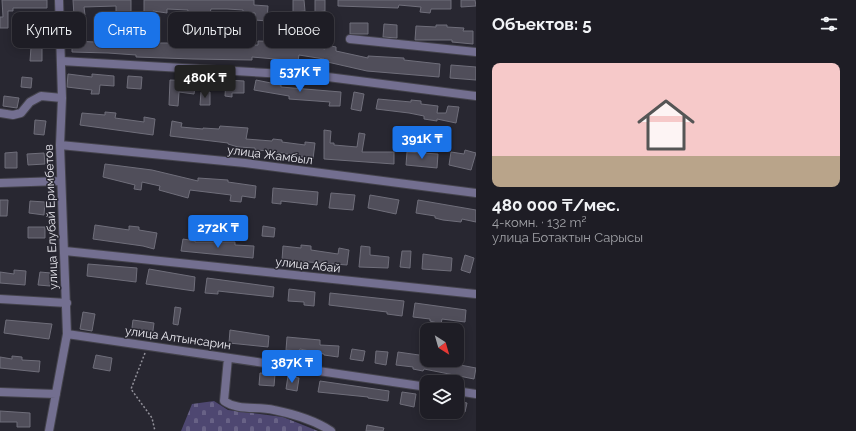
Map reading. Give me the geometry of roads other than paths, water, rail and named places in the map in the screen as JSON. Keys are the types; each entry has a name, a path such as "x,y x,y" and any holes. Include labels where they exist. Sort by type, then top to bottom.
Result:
{"street":[{"name":"улица Елубай Еримбетов","path":"49,431 67,334 60,145 62,98 59,0"},
{"path":"350,39 476,52"},
{"path":"61,61 320,76 476,96"},
{"path":"0,113 13,115 21,113 30,102 41,96 62,98"},
{"name":"улица Жамбыл","path":"60,145 245,163 476,193"},
{"path":"0,183 61,182"},
{"name":"улица Абай","path":"65,252 476,294"},
{"path":"0,299 67,303"},
{"name":"улица Алтынсарин","path":"67,334 420,386"},
{"path":"228,358 224,401 231,406 274,410 317,422 332,431"},
{"path":"0,392 56,394"},
{"path":"464,393 476,394"}]}
